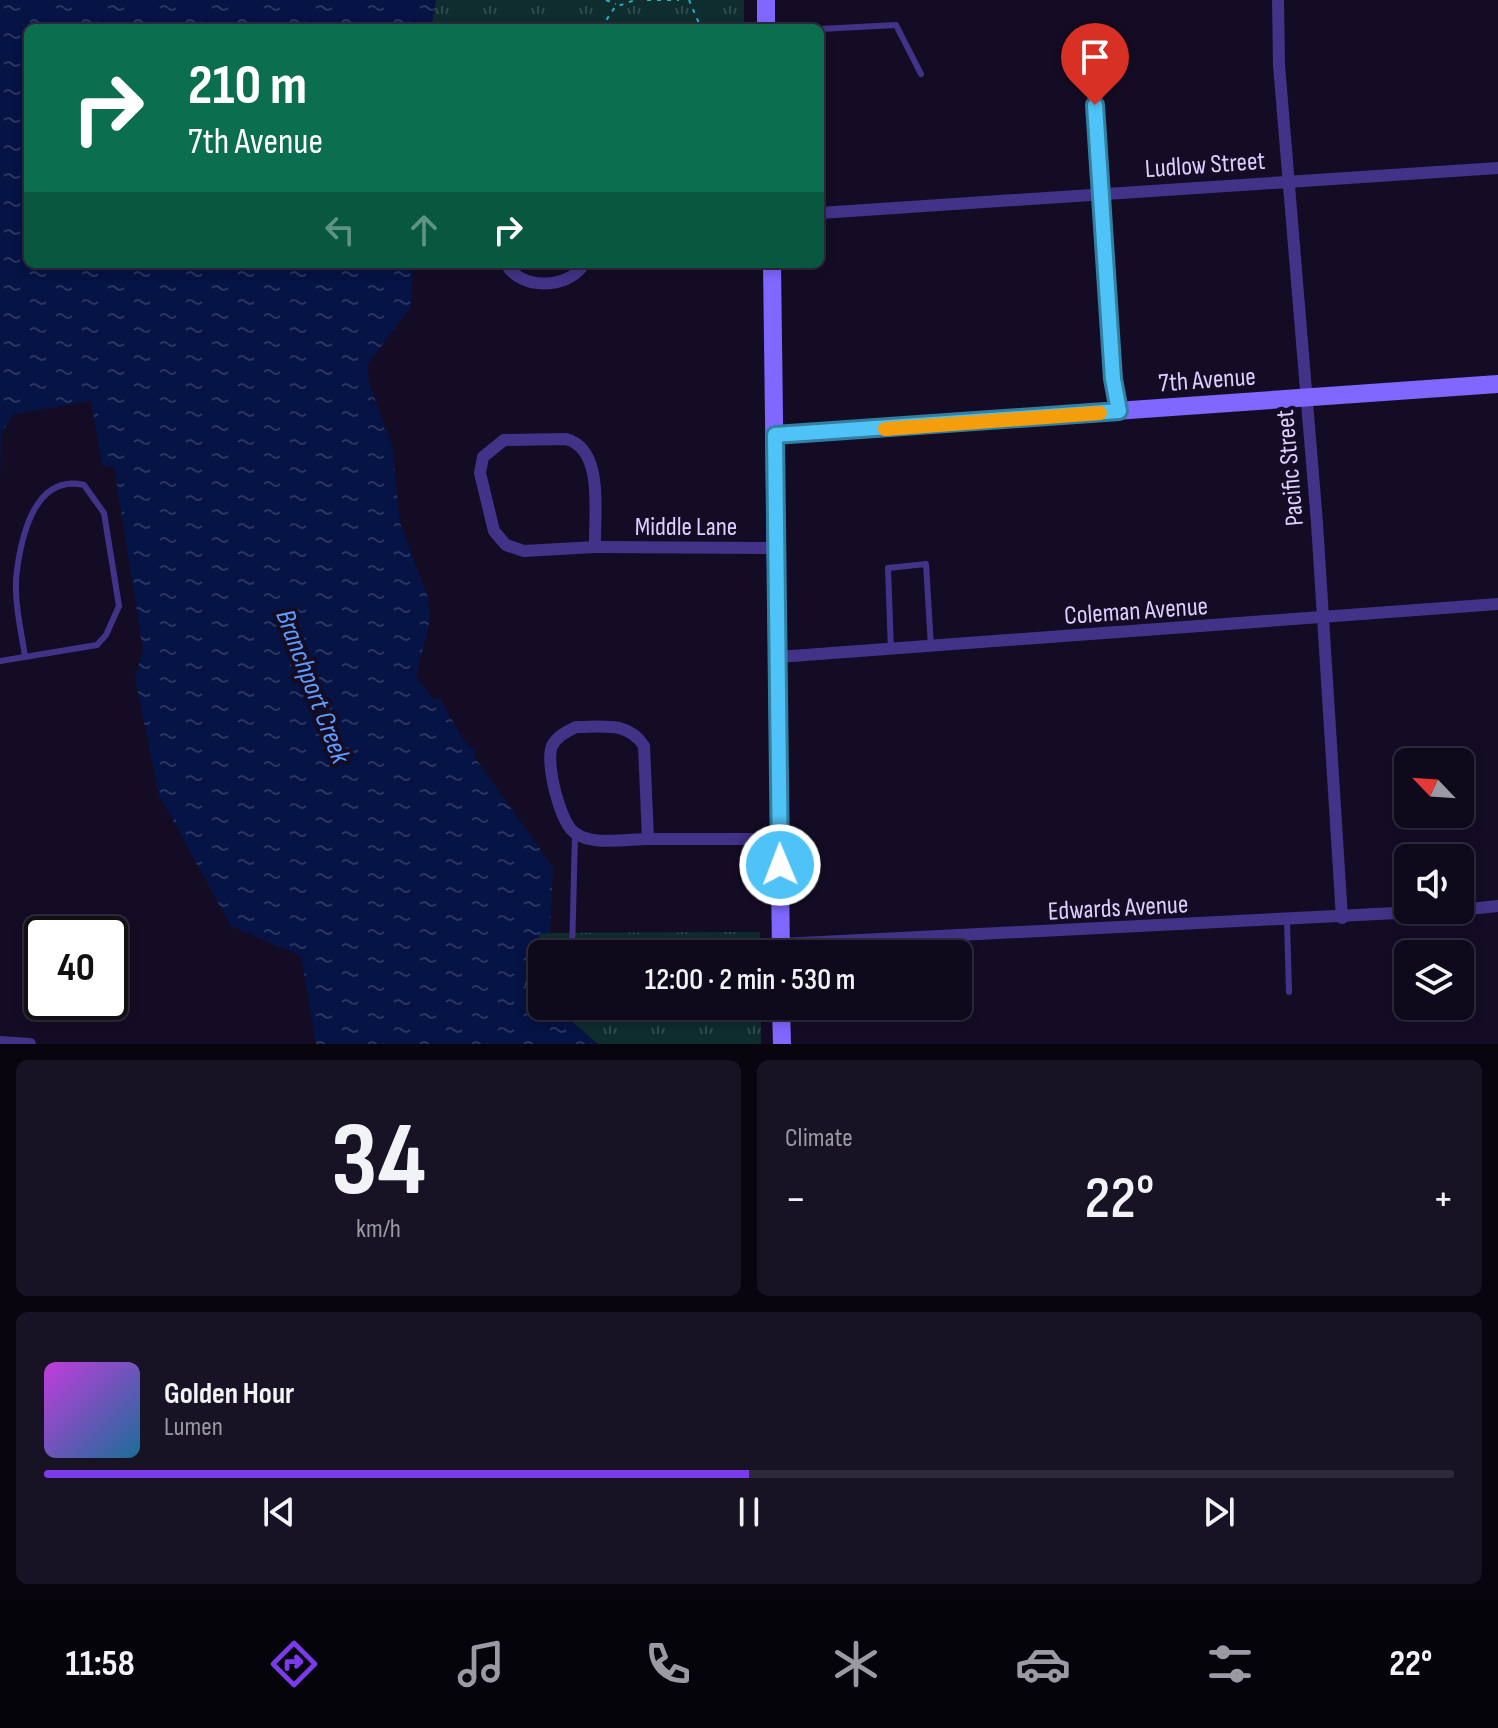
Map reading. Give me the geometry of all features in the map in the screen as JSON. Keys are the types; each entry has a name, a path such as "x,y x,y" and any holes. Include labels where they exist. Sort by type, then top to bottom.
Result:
{"street":[{"path":"766,0 766,24"},
{"name":"Pacific Street","path":"1278,7 1342,918"},
{"path":"1089,32 1113,379 1119,411"},
{"name":"Ludlow Street","path":"824,213 1498,168"},
{"path":"509,268 515,276 531,282 562,282 573,277 581,268"},
{"path":"772,268 781,940"},
{"name":"7th Avenue","path":"775,435 1498,384"},
{"name":"Middle Lane","path":"595,547 592,463 581,445 566,439 504,440 488,449 480,473 499,539 524,551 595,547 777,548"},
{"name":"Coleman Avenue","path":"778,657 1498,604"},
{"path":"648,839 646,755 638,737 622,727 576,727 563,733 551,750 550,762 563,819 575,834 590,839 648,839 780,839"},
{"name":"Edwards Avenue","path":"1474,908 1498,906"},
{"name":"Edwards Avenue","path":"944,940 1394,914"},
{"path":"781,1020 782,1044"},
{"path":"0,1042 30,1044"}],"lane":[{"path":"824,29 896,25 921,74"},
{"path":"0,661 25,657 97,645 106,635 119,606 104,513 84,485 57,485 36,505 17,572 25,657"},
{"path":"891,651 888,568 926,564 931,648"},
{"path":"572,940 575,834"},
{"path":"1287,921 1289,992"}],"path":[{"path":"606,0 619,5"},
{"path":"603,24 609,13 619,5 635,0"},
{"path":"647,0 679,0"},
{"path":"689,0 699,24"}],"green space":[{"path":"436,0 744,0 744,24 432,24"},
{"path":"760,932 760,940 539,940 539,933"},
{"path":"570,1020 761,1020 761,1044 598,1044"}],"water":[{"name":"Branchport Creek","path":"0,0 436,0 432,24 24,24 24,268 413,268 411,307 367,365 369,383 392,445 400,523 428,598 430,619 416,676 433,699 440,699 464,741 475,750 475,758 553,867 550,933 539,934 539,940 528,940 528,1020 570,1020 598,1044 316,1044 301,956 231,926 159,795 135,678 143,650 114,466 103,467 91,401 14,414 1,433 0,488"}],"slow traffic":[{"path":"885,429 1100,413"}],"route":[{"path":"780,865 775,435 1119,411 1113,379 1095,105"}]}
